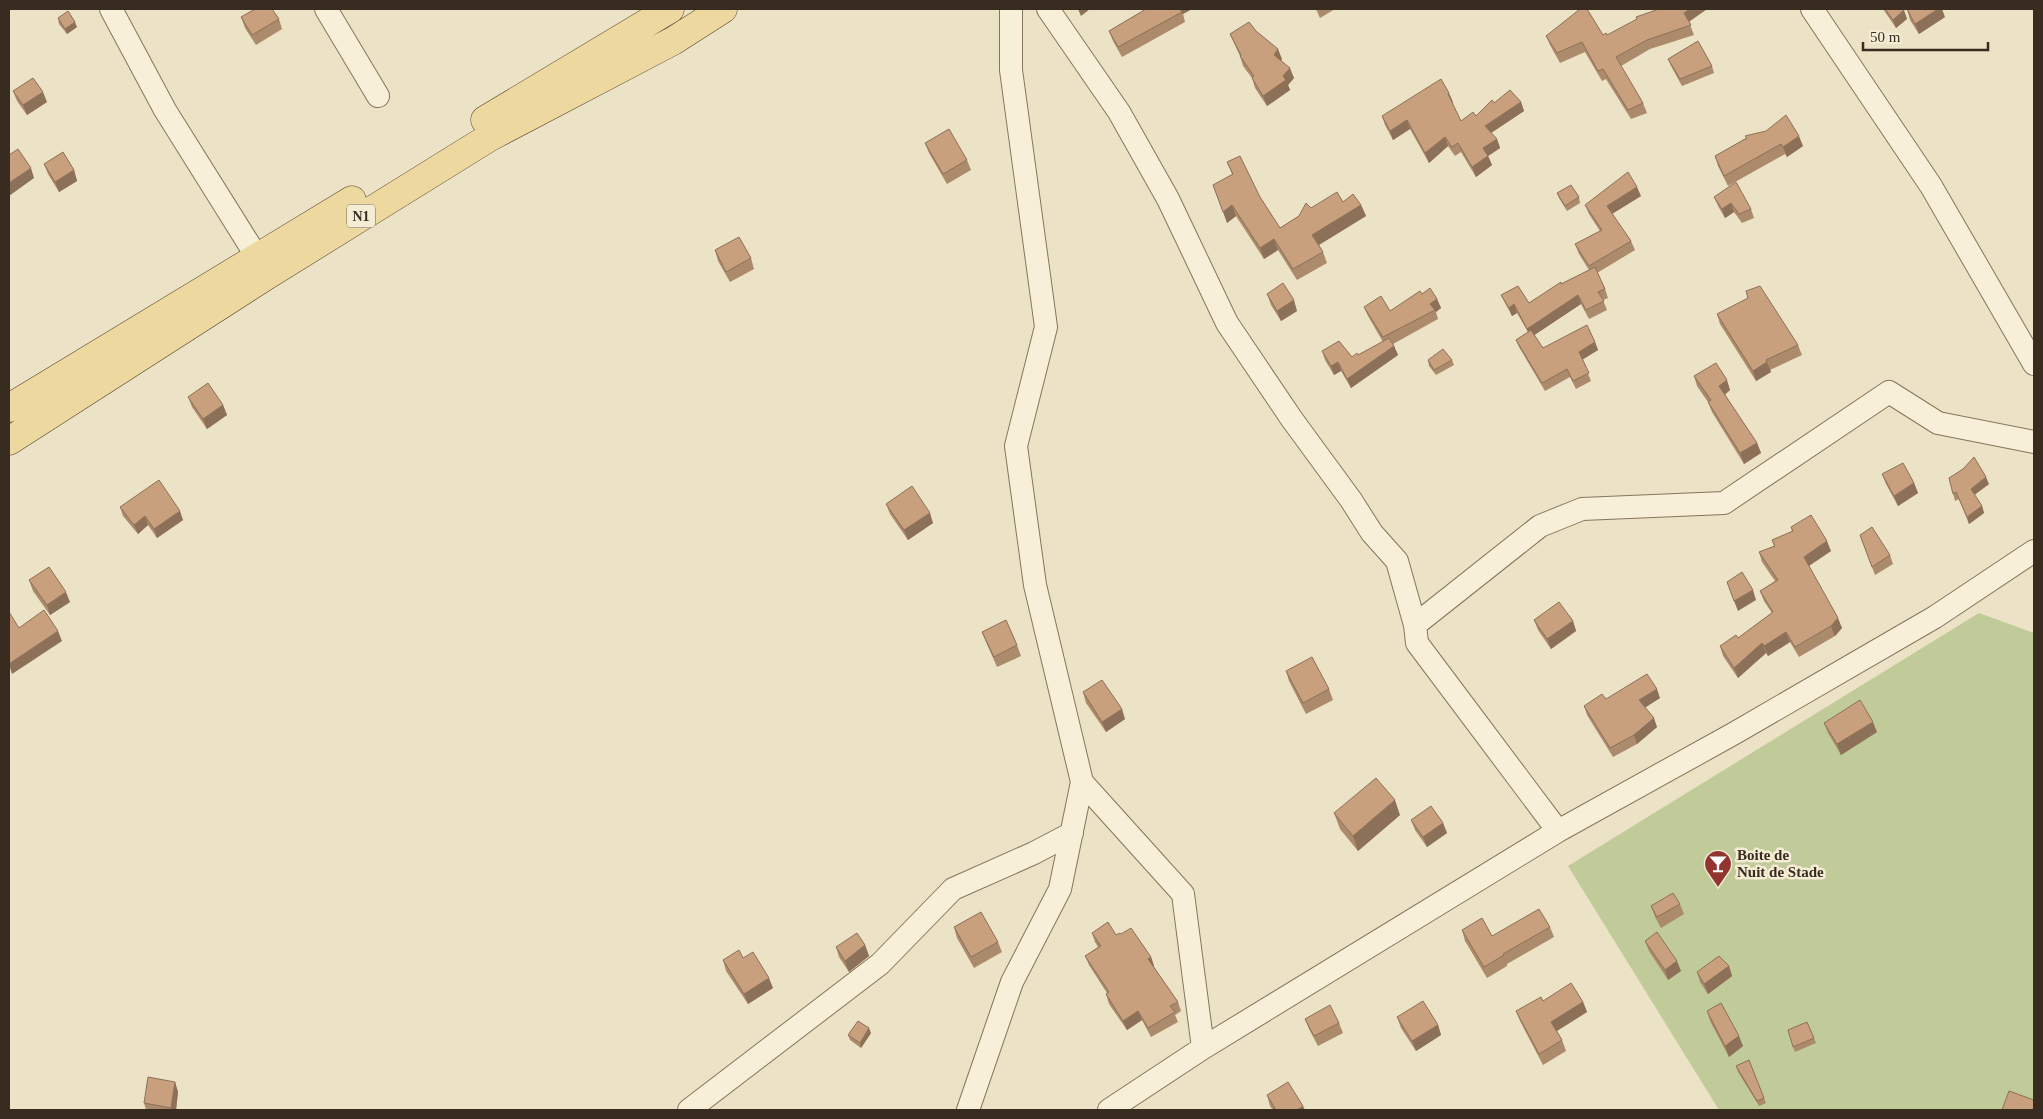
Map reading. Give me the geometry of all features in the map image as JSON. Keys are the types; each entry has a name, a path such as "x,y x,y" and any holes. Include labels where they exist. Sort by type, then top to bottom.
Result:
{"main road":[{"name":"N1","path":"9,408 670,9"},
{"name":"N1","path":"9,441 266,276 490,137 673,41 723,9"}],"street":[{"path":"111,9 165,110 257,257"},
{"path":"326,9 378,96"},
{"path":"968,1110 1012,982 1060,889 1082,782 1035,585 1016,446 1046,327 1011,70 1011,9"},
{"path":"1048,9 1119,112 1168,199 1227,323 1291,418 1351,500 1372,534 1397,561 1415,625 1417,643 1558,831"},
{"path":"1812,9 1931,186 2034,364"},
{"path":"1415,625 1540,526 1582,509 1724,503 1889,392 1938,423 2034,442"},
{"path":"1109,1110 1203,1048 1558,831 1733,734 1935,618 2034,552"},
{"path":"1082,782 1183,894 1203,1048"},
{"path":"689,1110 880,964 952,889 1034,853 1072,833"}],"green space":[{"path":"1979,613 2034,633 2034,1110 1719,1110 1568,866"}],"building":[{"path":"255,9 272,9 279,19 252,35 241,17"},
{"path":"1146,9 1180,9 1182,12 1118,47 1109,31"},
{"path":"1580,9 1587,9 1603,35 1606,33 1607,35 1637,19 1636,17 1659,9 1690,9 1684,13 1691,25 1647,40 1616,57 1643,103 1628,110 1603,69 1598,71 1582,42 1557,53 1546,36"},
{"path":"1885,9 1903,9 1904,10 1893,20"},
{"path":"1907,9 1938,9 1915,24"},
{"path":"68,11 75,22 65,29 58,18"},
{"path":"1249,22 1256,31 1278,49 1274,55 1290,68 1283,76 1286,80 1263,96 1252,78 1254,76 1240,56 1230,34"},
{"path":"1698,41 1712,66 1680,79 1668,59"},
{"path":"33,78 43,92 23,105 13,91"},
{"path":"1441,79 1461,121 1473,112 1476,116 1492,100 1494,103 1510,90 1521,102 1485,126 1497,139 1483,148 1488,156 1472,167 1458,143 1452,147 1445,137 1425,153 1407,120 1390,131 1382,116"},
{"path":"1786,115 1799,136 1783,147 1781,144 1724,176 1715,156 1747,138 1745,136 1766,131"},
{"path":"949,129 967,160 943,174 925,143"},
{"path":"18,149 31,168 9,183 9,155"},
{"path":"63,152 74,170 55,182 44,164"},
{"path":"1240,156 1260,197 1280,228 1299,216 1306,203 1311,208 1337,192 1343,202 1353,194 1361,205 1312,235 1323,252 1293,269 1274,239 1260,248 1232,205 1223,212 1213,185 1233,174 1227,162"},
{"path":"1628,172 1637,187 1607,206 1631,241 1589,266 1575,244 1602,230 1585,205"},
{"path":"1736,182 1751,209 1739,214 1731,203 1722,209 1714,197"},
{"path":"1571,185 1579,197 1565,206 1557,193"},
{"path":"739,237 751,258 726,272 715,250"},
{"path":"1595,267 1605,289 1598,292 1604,301 1586,310 1578,295 1527,329 1514,304 1509,308 1501,295 1518,286 1529,303 1561,282 1561,284"},
{"path":"1283,283 1294,300 1277,311 1267,294"},
{"path":"1760,286 1798,345 1766,360 1767,362 1753,371 1717,314 1748,298 1746,291"},
{"path":"1430,288 1437,299 1430,304 1435,310 1383,337 1364,307 1381,296 1390,311 1420,291 1422,294"},
{"path":"1587,325 1595,342 1579,352 1589,373 1573,381 1567,369 1542,383 1516,340 1531,330 1543,348"},
{"path":"1389,338 1394,346 1347,379 1338,362 1331,366 1322,351 1339,341 1352,357"},
{"path":"1443,349 1452,360 1434,370 1428,360"},
{"path":"1716,363 1727,380 1719,386 1757,443 1740,453 1708,402 1711,400 1694,376"},
{"path":"208,383 223,405 203,419 188,397"},
{"path":"1974,457 1986,477 1971,489 1982,506 1967,517 1956,492 1953,494 1949,478 1963,469"},
{"path":"1903,463 1914,483 1894,496 1882,474"},
{"path":"159,480 180,511 154,529 145,516 134,525 120,507"},
{"path":"912,486 930,513 904,530 886,504"},
{"path":"1811,515 1827,541 1804,557 1838,618 1831,626 1795,647 1786,632 1764,646 1762,643 1734,668 1720,646 1736,635 1738,638 1773,612 1760,591 1778,580 1759,552 1775,546 1772,540 1793,531 1791,527"},
{"path":"1872,527 1890,555 1872,567 1860,535"},
{"path":"49,567 66,592 47,605 29,580"},
{"path":"1742,572 1753,590 1734,601 1727,582"},
{"path":"1559,602 1573,621 1547,639 1534,620"},
{"path":"44,610 58,631 9,664 9,612 19,628"},
{"path":"1006,620 1017,645 994,657 982,632"},
{"path":"1312,657 1329,689 1303,703 1286,671"},
{"path":"1647,674 1657,689 1639,700 1654,718 1634,735 1610,748 1584,706 1602,694 1606,699"},
{"path":"1102,680 1122,709 1102,722 1083,692"},
{"path":"1860,700 1873,722 1837,744 1824,723"},
{"path":"1376,778 1395,800 1353,836 1334,813"},
{"path":"1431,806 1443,823 1423,837 1411,820"},
{"path":"1673,893 1680,904 1657,917 1651,906"},
{"path":"1539,909 1550,927 1484,967 1462,930 1482,918 1492,936"},
{"path":"981,912 998,942 971,957 954,927"},
{"path":"1108,922 1116,935 1131,928 1151,957 1148,959 1178,1002 1170,1006 1175,1012 1148,1028 1138,1011 1123,1021 1106,994 1109,992 1085,956 1101,946 1092,933"},
{"path":"1657,932 1677,961 1665,970 1645,941"},
{"path":"857,933 865,945 845,961 836,947"},
{"path":"739,950 743,958 753,952 769,978 744,994 723,960"},
{"path":"1719,956 1729,966 1704,984 1697,972"},
{"path":"1571,983 1583,1002 1551,1022 1562,1040 1539,1054 1516,1011 1541,997 1543,1001"},
{"path":"1423,1001 1438,1025 1412,1041 1397,1017"},
{"path":"1721,1003 1739,1036 1725,1046 1707,1011"},
{"path":"1330,1005 1339,1023 1314,1036 1305,1019"},
{"path":"858,1021 869,1028 860,1043 848,1035"},
{"path":"1807,1022 1814,1038 1793,1047 1788,1030"},
{"path":"1749,1060 1764,1098 1757,1101 1736,1066"},
{"path":"148,1077 175,1082 171,1108 144,1103"},
{"path":"1288,1082 1303,1106 1297,1110 1276,1110 1267,1095"},
{"path":"2009,1091 2034,1100 2034,1110 2002,1110"}],"place":[{"name":"Boite de Nuit de Stade","path":"1718,888"}]}
